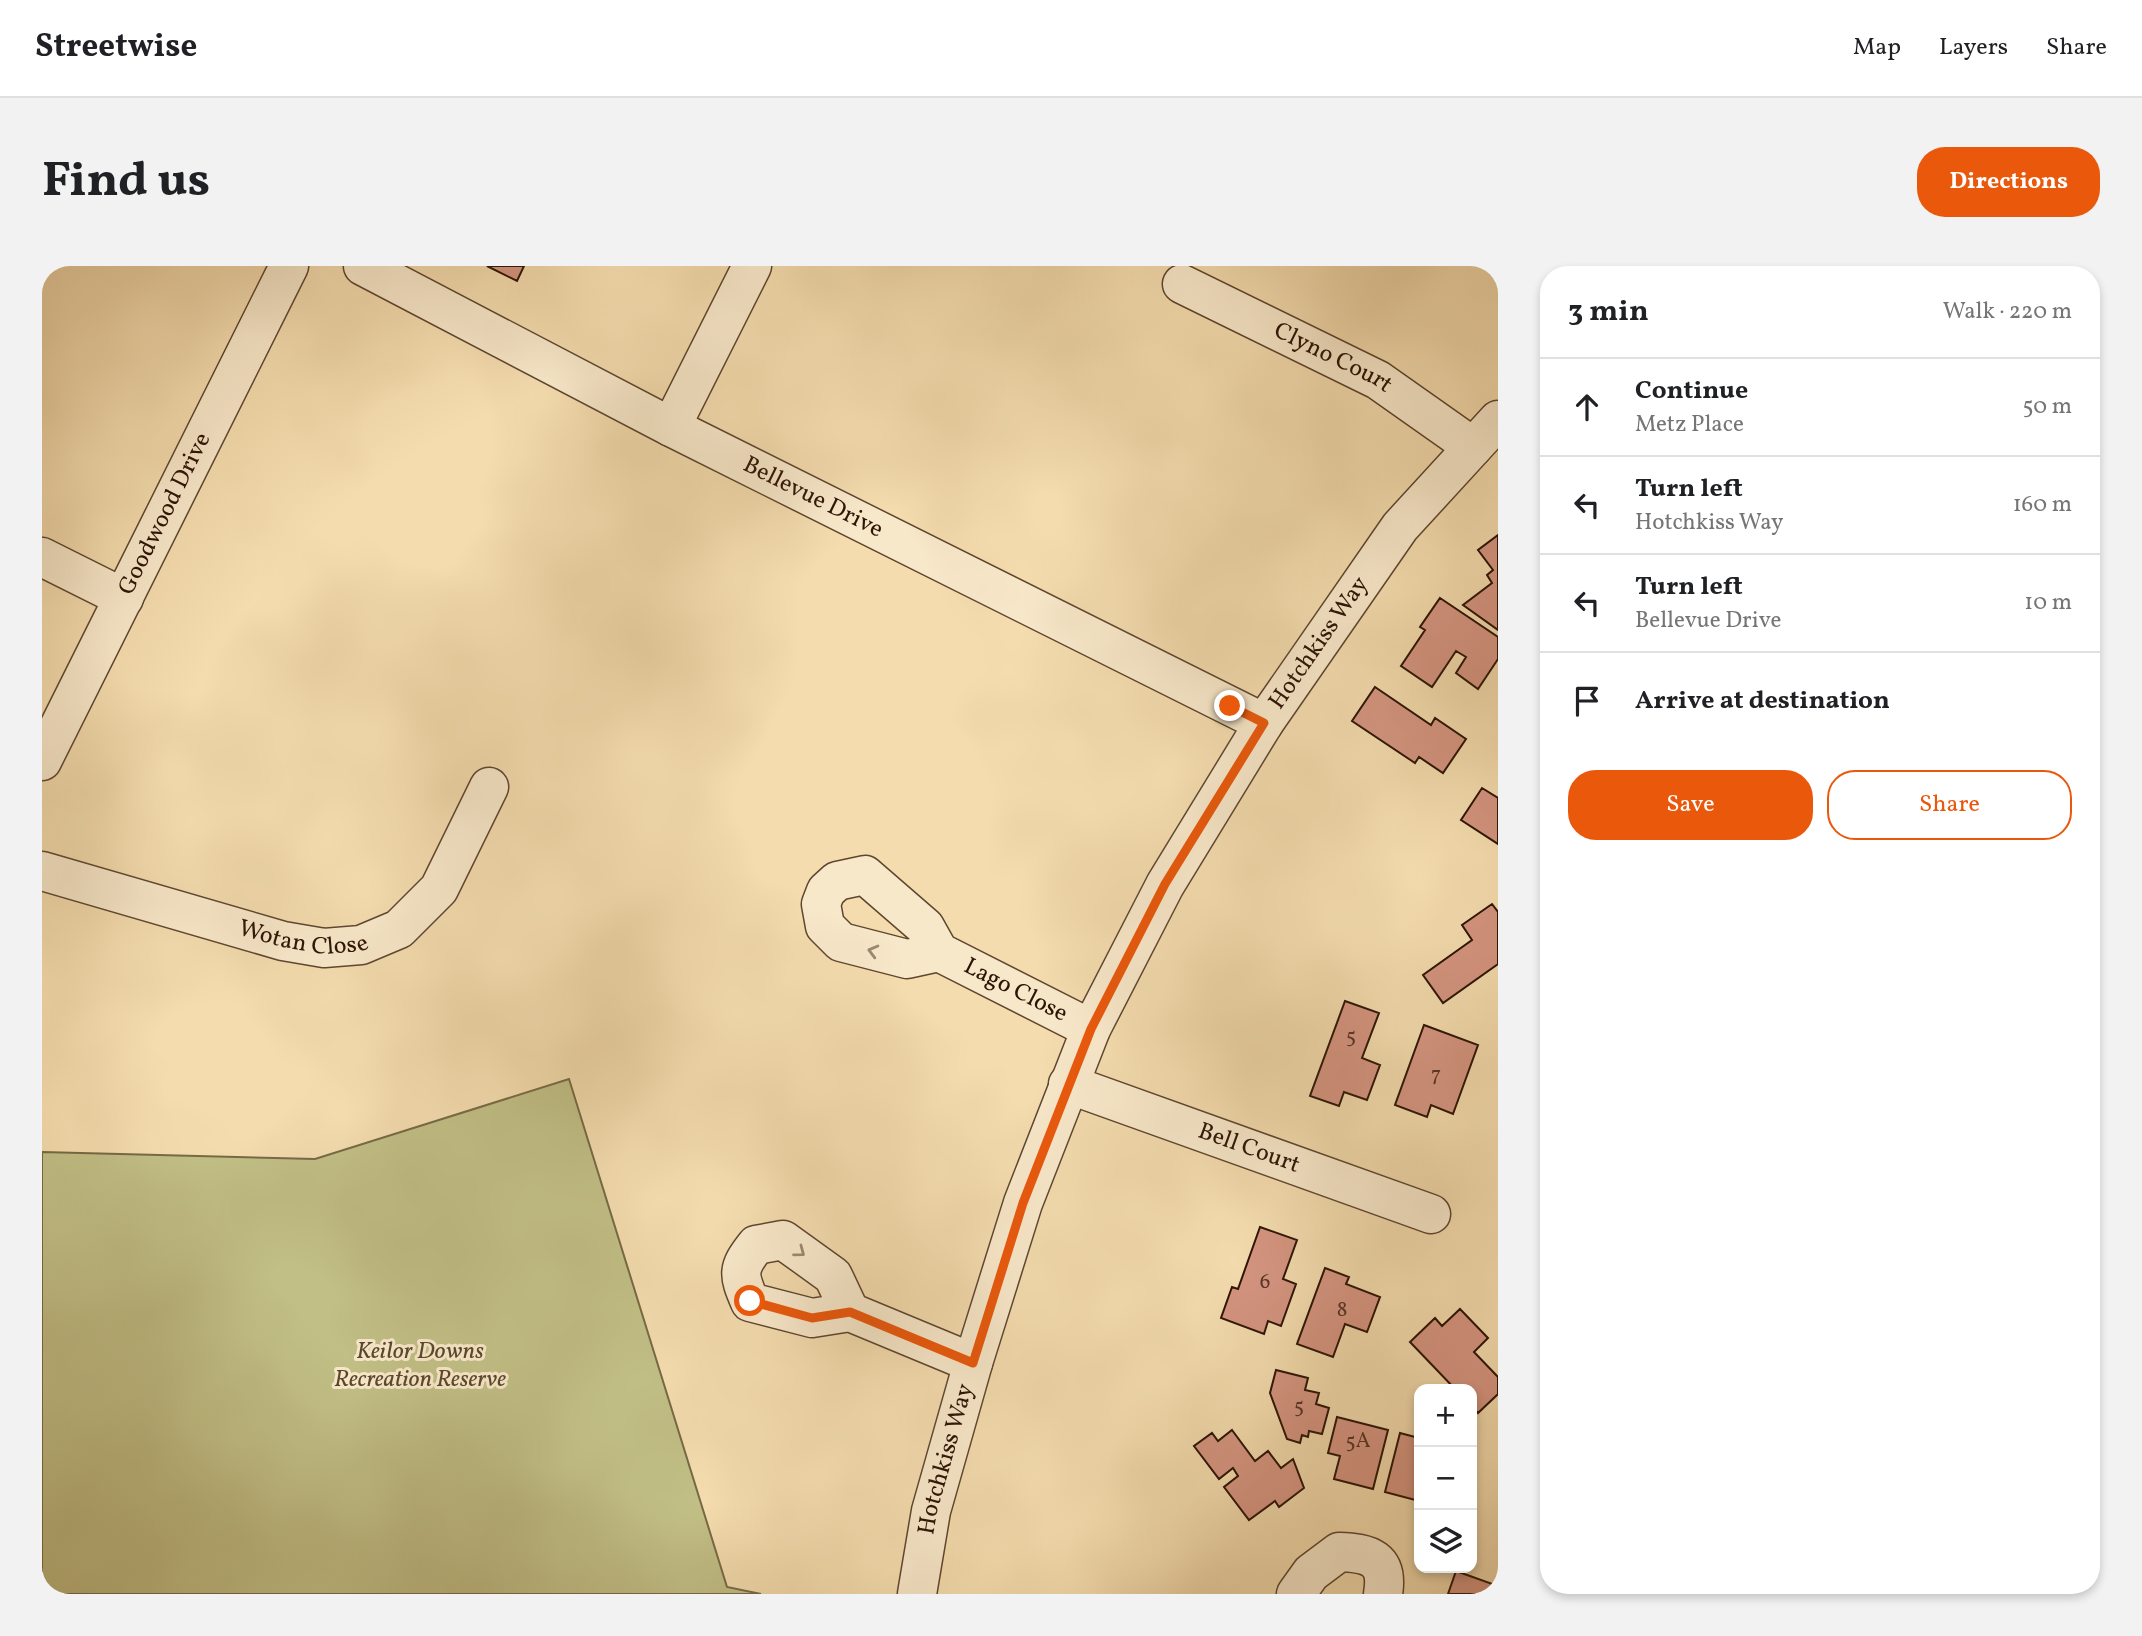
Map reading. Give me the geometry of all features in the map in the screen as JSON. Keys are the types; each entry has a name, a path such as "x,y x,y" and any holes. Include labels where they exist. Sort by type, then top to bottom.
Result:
{"street":[{"name":"Goodwood Drive","path":"42,761 289,266"},
{"name":"Bellevue Drive","path":"363,266 671,427 1264,723"},
{"path":"671,427 752,266"},
{"name":"Clyno Court","path":"1182,284 1486,434"},
{"name":"Hotchkiss Way","path":"917,1594 931,1511 973,1363 1023,1203 1091,1029 1165,884 1264,723 1400,527 1486,434"},
{"path":"42,557 124,598"},
{"name":"Wotan Close","path":"42,871 283,941 324,948 361,945 400,929 439,889 489,787"},
{"name":"Lago Close","path":"939,952 1091,1029"},
{"name":"Bell Court","path":"1068,1084 1432,1214"},
{"path":"850,1312 973,1363"},
{"path":"1296,1594 1311,1573 1339,1552 1361,1553 1377,1562 1383,1573 1383,1594"}],"green space":[{"name":"Keilor Downs Recreation Reserve","path":"569,1079 727,1587 761,1594 42,1594 42,1152 315,1159"}],"building":[{"path":"487,266 524,266 517,281"},
{"path":"1498,535 1498,630 1463,605 1492,583 1487,575 1493,570 1478,550"},
{"path":"1440,598 1498,637 1498,659 1478,689 1456,673 1466,657 1456,651 1432,687 1401,666 1425,630 1420,627"},
{"path":"1375,687 1431,725 1435,718 1466,739 1443,773 1419,757 1415,763 1352,721"},
{"path":"1482,788 1498,798 1498,844 1461,820"},
{"path":"1492,904 1498,912 1498,964 1443,1003 1423,975 1472,940 1462,925"},
{"path":"1345,1001 1379,1013 1362,1058 1380,1065 1367,1100 1344,1092 1339,1106 1310,1096"},
{"path":"1424,1025 1478,1045 1453,1114 1431,1105 1427,1117 1395,1105"},
{"path":"1260,1227 1297,1240 1283,1279 1296,1284 1281,1326 1268,1321 1264,1334 1221,1318 1232,1287 1238,1289"},
{"path":"1325,1268 1349,1277 1346,1284 1380,1297 1367,1332 1345,1324 1333,1357 1297,1344"},
{"path":"1460,1309 1488,1338 1474,1352 1498,1377 1498,1394 1478,1413 1477,1384 1450,1384 1410,1342 1435,1318 1442,1326"},
{"path":"1276,1370 1308,1378 1305,1390 1319,1393 1316,1404 1329,1408 1322,1434 1309,1431 1308,1437 1302,1435 1300,1443 1287,1439 1270,1393"},
{"path":"1337,1417 1388,1430 1373,1489 1334,1479 1340,1456 1328,1453"},
{"path":"1232,1430 1255,1461 1268,1451 1281,1468 1293,1459 1304,1488 1279,1507 1275,1501 1249,1520 1224,1487 1238,1476 1233,1468 1219,1479 1194,1446 1212,1433 1218,1441"},
{"path":"1400,1433 1414,1437 1414,1500 1385,1492"},
{"path":"1455,1573 1498,1586 1495,1594 1448,1594"}],"route":[{"path":"750,1301 812,1318 850,1312 973,1363 1023,1203 1091,1029 1165,884 1264,723 1230,706"}]}
